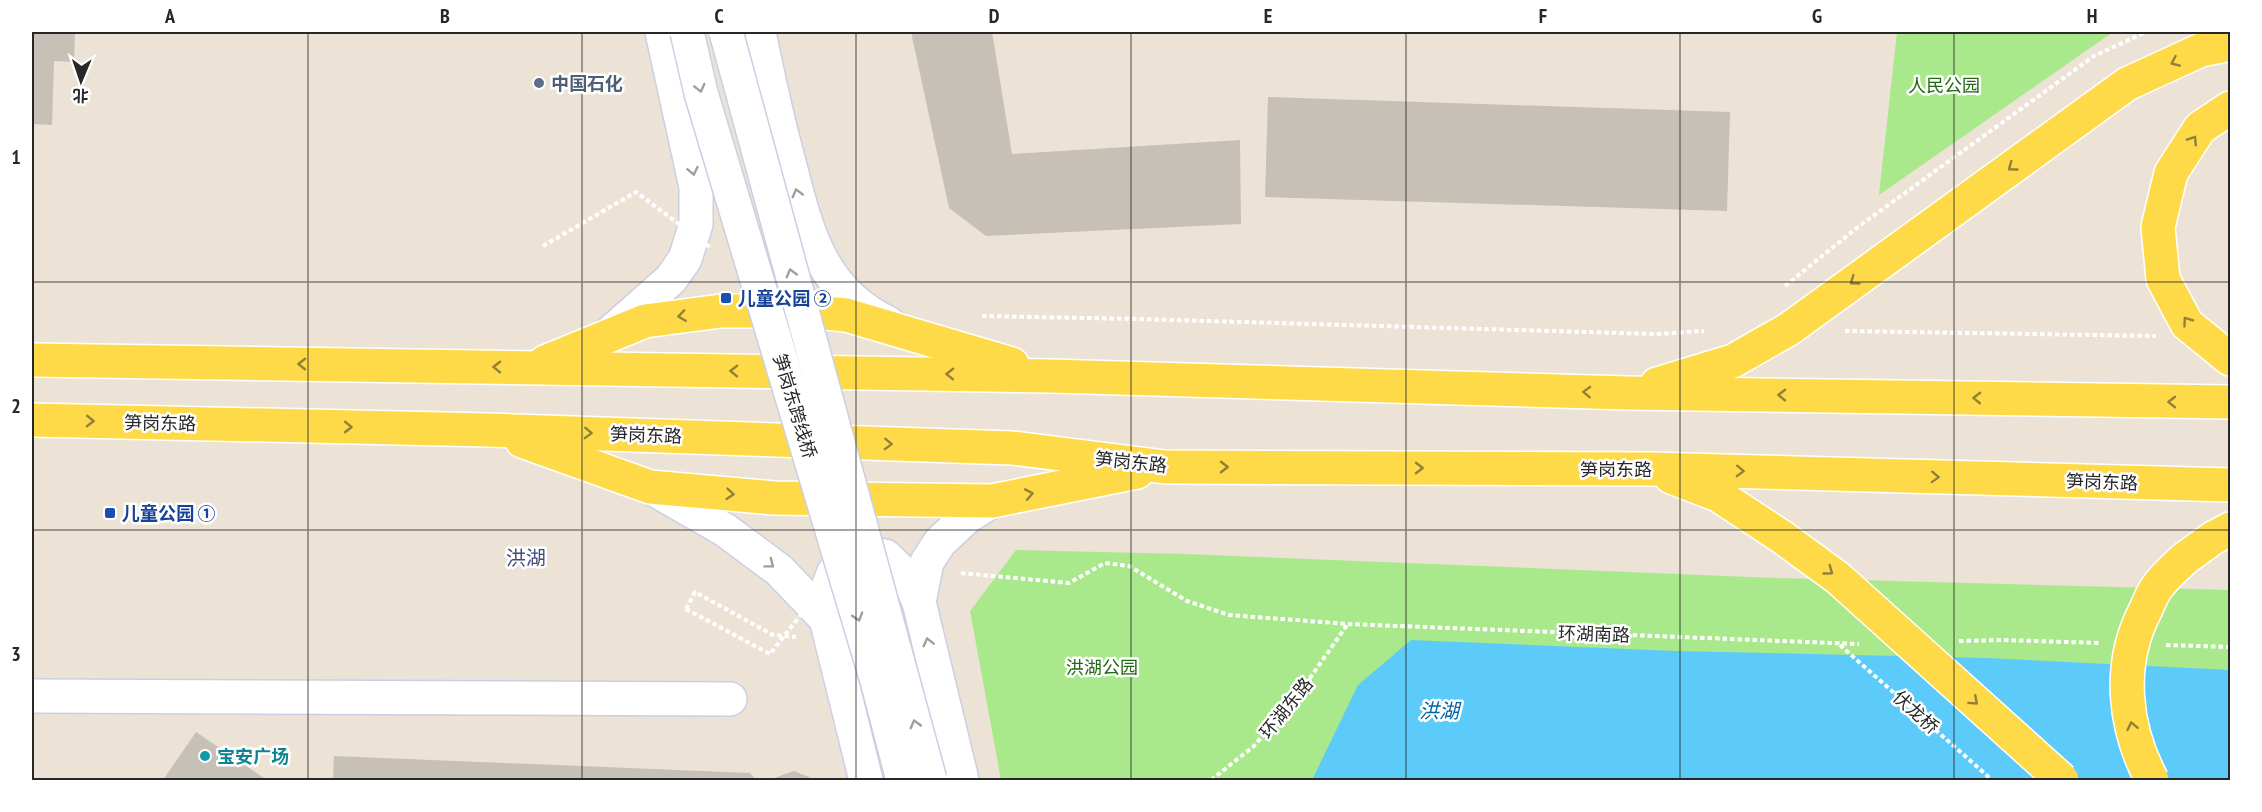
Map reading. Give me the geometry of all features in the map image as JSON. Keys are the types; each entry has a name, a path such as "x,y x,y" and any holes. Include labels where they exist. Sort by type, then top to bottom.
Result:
{"main road":[{"path":"1628,393 1733,361 1789,328 2127,84 2201,50 2230,44"},
{"path":"2230,108 2200,128 2171,173 2158,227 2163,279 2187,324 2230,359"},
{"path":"532,367 645,321 720,311 804,311 836,314 906,332 1051,376"},
{"path":"32,360 1051,376 1628,393 2230,402"},
{"name":"笋岗东路","path":"32,420 488,430 1012,448 1165,467 1650,469 2230,485"},
{"path":"488,430 650,487 774,498 992,501 1165,467"},
{"path":"1650,469 1718,495 1782,537 1838,578 2062,780"},
{"path":"2152,780 2140,757 2130,723 2127,692 2129,661 2138,624 2156,587 2184,559 2230,529"}],"street":[{"path":"605,338 671,279 685,259 696,224 696,187 662,32"},
{"name":"笋岗东跨线桥","path":"687,32 701,93 878,684 903,780"},
{"name":"笋岗东跨线桥","path":"726,32 930,780"},
{"path":"759,32 781,133 805,225 815,249 834,280 849,298 875,317 906,332"},
{"path":"650,487 725,530 779,570 826,619"},
{"path":"919,602 927,562 940,542 968,516 992,501"},
{"path":"866,780 826,619 826,592 834,572 845,558 865,553 885,556 908,578 919,602 962,780"},
{"path":"32,696 730,699"}],"path":[{"path":"1779,290 1858,227 2094,56 2146,32"},
{"path":"543,246 636,192 712,249"},
{"path":"982,316 1656,334 1714,329"},
{"path":"1838,331 2166,336"},
{"name":"环湖南路","path":"960,573 1069,583 1106,563 1129,566 1187,601 1229,615 1348,624 1863,644"},
{"path":"796,637 773,635 695,592 686,609 770,654 803,612 815,588"},
{"name":"环湖东路","path":"1211,780 1254,747 1301,691 1348,624"},
{"path":"1957,641 2099,643"},
{"name":"伏龙桥","path":"1840,644 1992,780"},
{"path":"2159,645 2230,647"}],"green space":[{"name":"人民公园","path":"1897,32 2113,32 1879,195"},
{"name":"洪湖公园","path":"1016,550 1186,554 1775,578 2230,590 2230,780 1001,780 970,611"}],"water":[{"name":"洪湖","path":"1411,640 1676,651 1986,658 2230,670 2230,780 1312,780 1358,685"}],"building":[{"path":"32,32 75,32 74,62 54,61 52,125 32,124"},
{"path":"911,32 992,32 1012,154 1240,140 1241,224 986,236 949,208"},
{"path":"1268,97 1730,112 1727,211 1265,197"},
{"name":"宝安广场","path":"196,732 267,780 163,780"},
{"path":"334,756 750,773 756,780 333,780"},
{"path":"794,771 816,780 769,780 774,778"}],"place":[{"name":"中国石化","path":"539,83"},
{"name":"儿童公园 ②","path":"726,298"},
{"name":"儿童公园 ①","path":"110,513"},
{"name":"宝安广场","path":"205,756"}],"district":[{"name":"洪湖","path":"526,558"}]}
